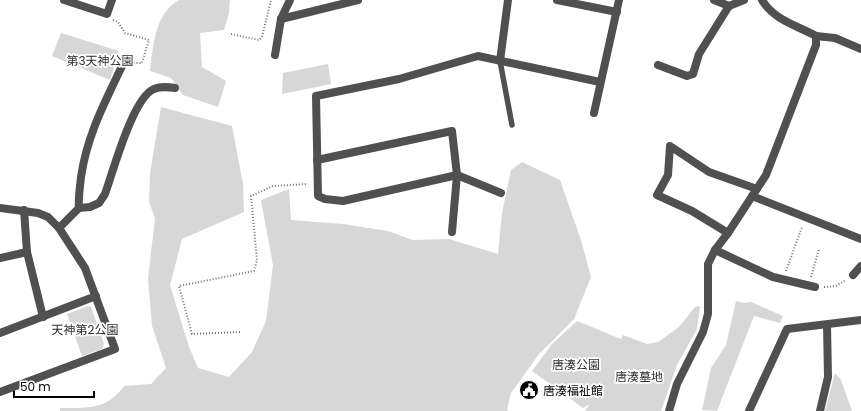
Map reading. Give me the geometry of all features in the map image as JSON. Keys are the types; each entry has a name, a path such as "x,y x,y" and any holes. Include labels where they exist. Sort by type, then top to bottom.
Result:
{"street":[{"path":"64,0 107,14 112,0"},
{"path":"275,55 281,19 290,0"},
{"path":"281,19 358,0"},
{"path":"500,61 508,0"},
{"path":"557,0 617,12"},
{"path":"594,113 619,0"},
{"path":"714,0 729,6"},
{"path":"658,65 687,76 693,74 699,54 729,6 744,0"},
{"path":"762,0 767,9 777,17 816,36 835,38 861,48"},
{"path":"669,411 677,384 703,332 708,314 708,264 715,250 766,175 816,45 816,36"},
{"path":"501,193 457,175 342,201 325,199 318,196 316,96 399,79 478,56 600,82"},
{"path":"79,208 78,200 85,155 91,133 122,64"},
{"path":"59,228 79,208 90,207 98,203 105,194 129,125 144,97 153,89 165,86 175,88"},
{"path":"317,160 452,131 457,175 452,232"},
{"path":"728,233 692,211 657,195 668,175 670,146 709,172 757,189"},
{"path":"752,196 861,239"},
{"path":"0,208 24,210 48,217 59,228 85,268 115,349 0,392"},
{"path":"24,210 27,252 43,317"},
{"path":"715,250 773,277 812,286"},
{"path":"0,258 27,252"},
{"path":"853,275 861,266"},
{"path":"0,333 96,296"},
{"path":"748,411 788,329 861,320"},
{"path":"820,411 828,377 827,325"}],"lane":[{"path":"500,61 512,126"}],"path":[{"path":"231,34 259,40 262,37 271,0"},
{"path":"107,14 112,20 118,22 124,33 149,40 142,63 122,64"},
{"path":"240,332 192,334 179,286 254,271 257,260 251,196 273,186 318,183"},
{"path":"784,280 802,227"},
{"path":"819,249 812,286 836,286 853,275"}],"green space":[{"path":"179,0 230,0 229,13 224,30 200,33 202,67 226,81 218,107 183,95 171,78 150,71 154,41 160,22 171,6"},
{"name":"第3天神公園","path":"61,33 119,51 110,80 52,56"},
{"path":"328,64 331,84 282,94 283,73"},
{"path":"161,107 232,126 243,184 244,212 182,239 170,285 189,347 198,368 229,377 252,352 266,321 273,265 261,200 289,189 291,220 343,224 388,231 413,240 449,239 498,254 502,213 511,170 522,162 560,180 581,240 591,277 574,319 539,354 511,393 507,409 509,411 60,411 60,408 79,408 103,404 111,400 124,386 151,384 166,368 152,326 148,279 155,218 149,202 150,173"},
{"path":"736,301 744,303 751,302 783,316 780,323 754,316 717,411 702,410 711,368 726,345"},
{"name":"天神第2公園","path":"88,306 91,307 104,344 102,349 82,356 67,314"},
{"path":"700,306 697,329 677,365 661,411 585,411 590,404 583,408 532,371 552,344 577,321 621,339 623,335 647,344 658,342 679,327 695,307"},
{"path":"835,373 841,380 852,411 825,411"}],"place":[{"name":"唐湊福祉館","path":"529,390"}],"park label":[{"name":"唐湊公園","path":"576,364"},
{"name":"唐湊墓地","path":"639,376"}]}
